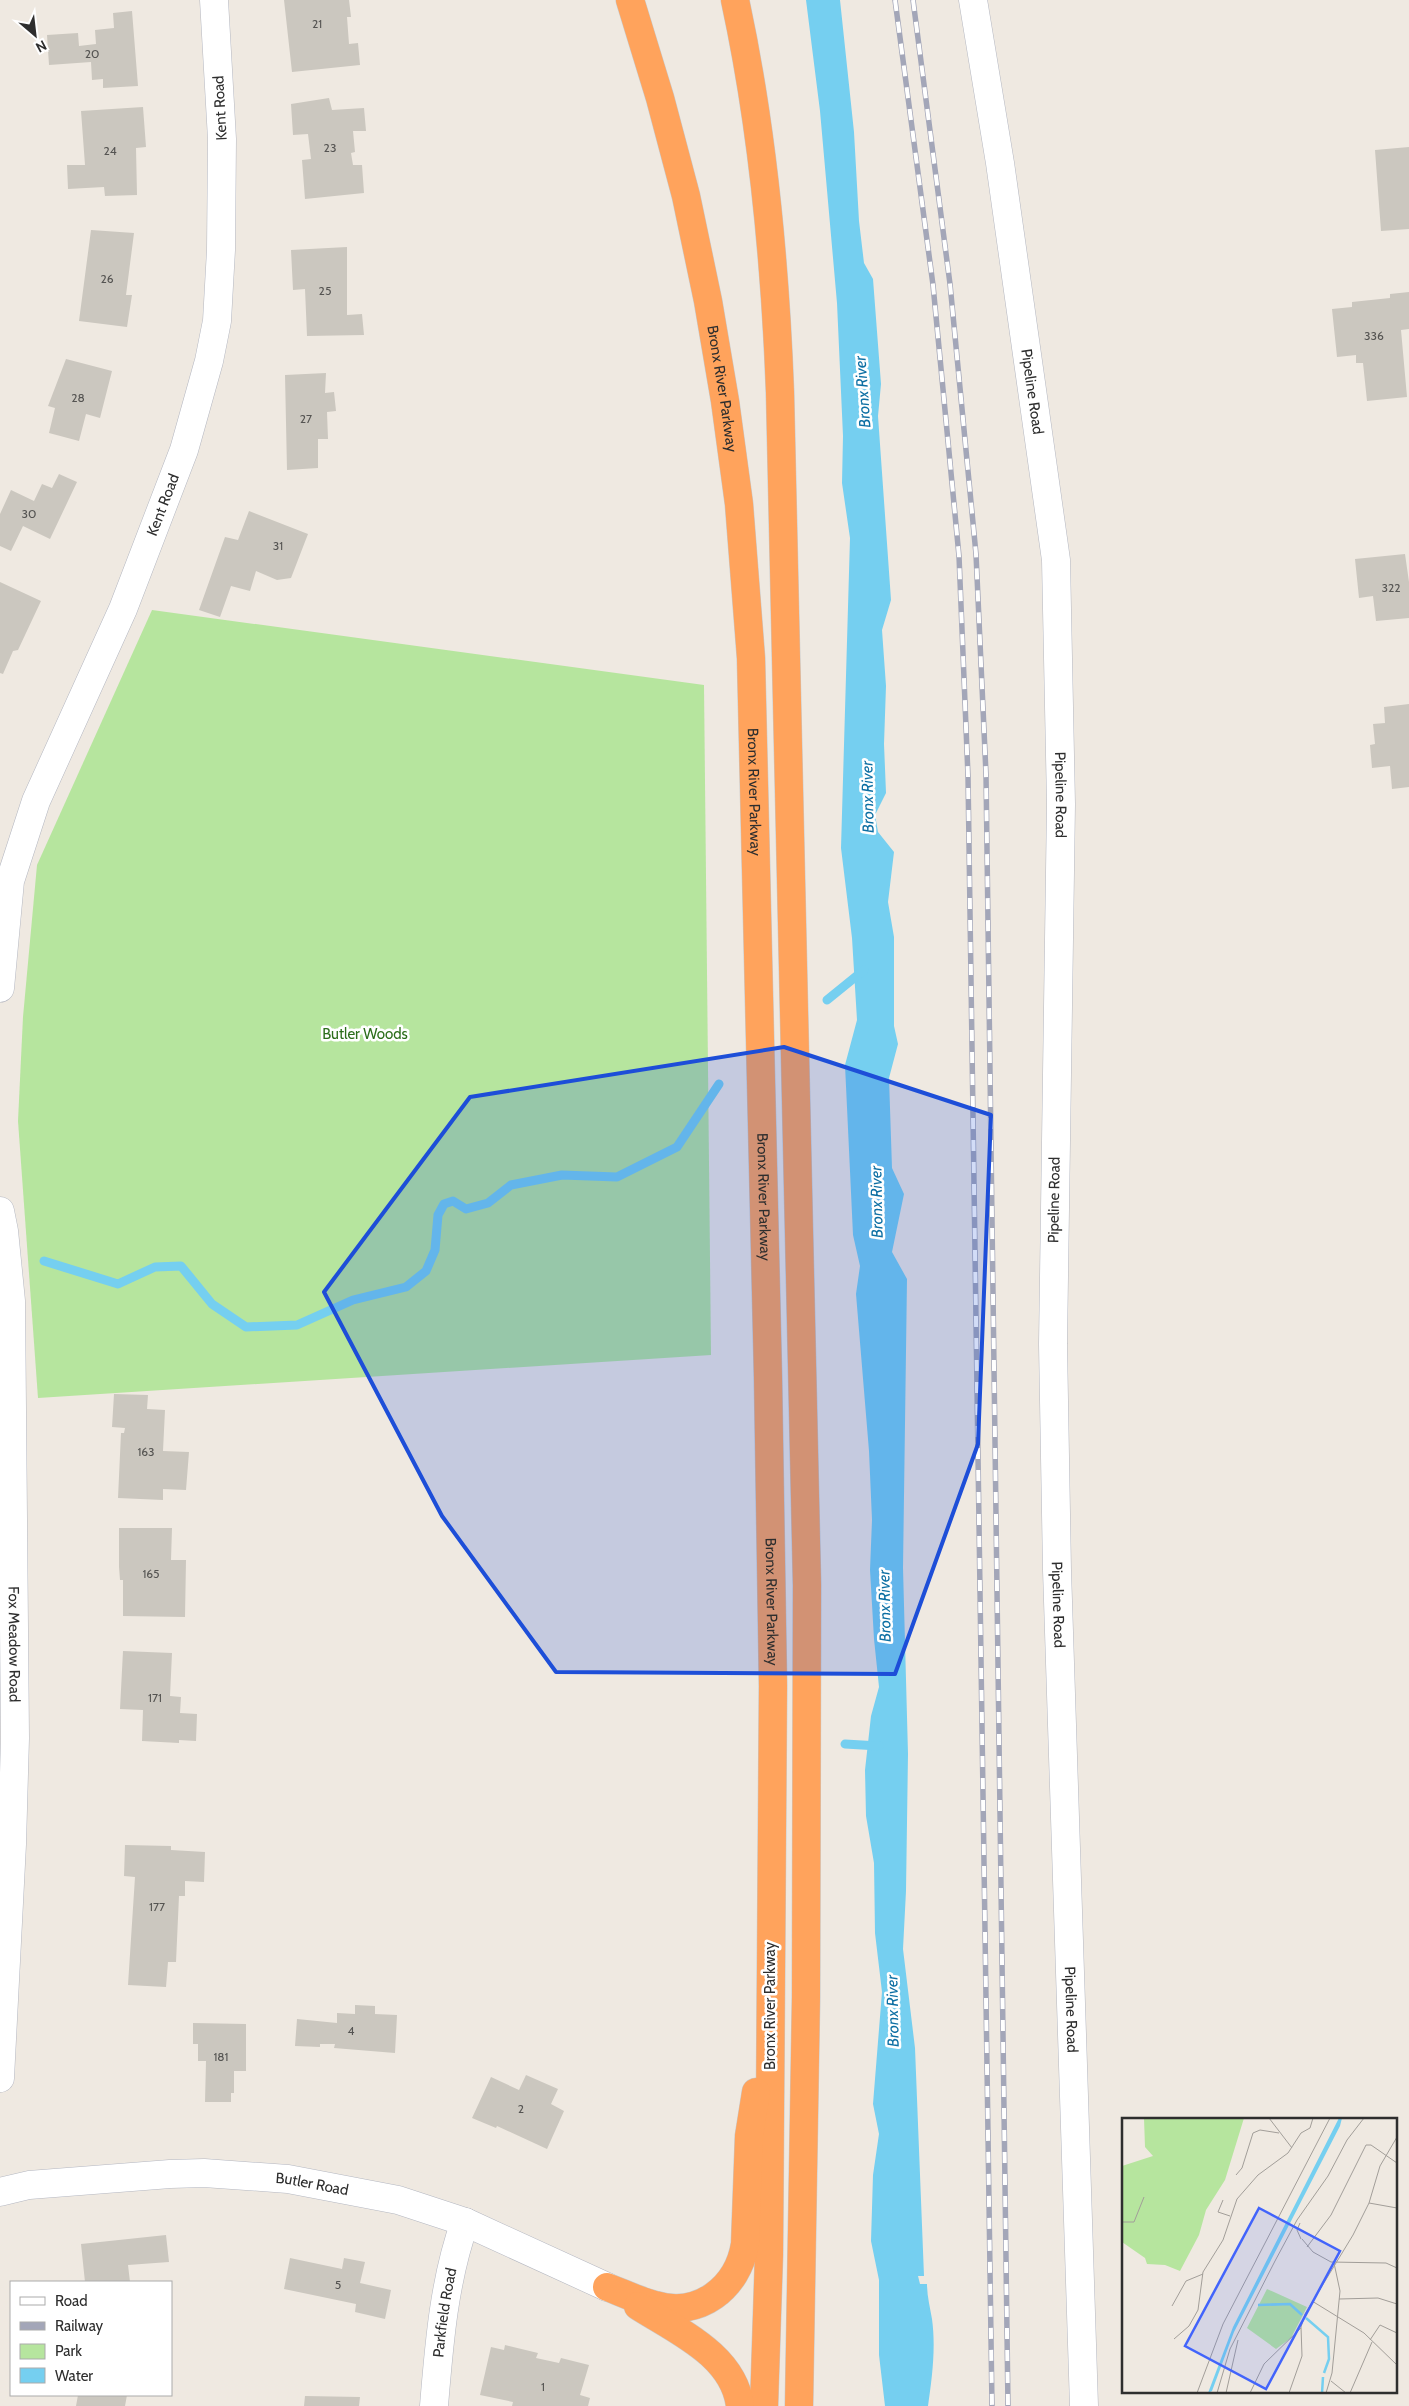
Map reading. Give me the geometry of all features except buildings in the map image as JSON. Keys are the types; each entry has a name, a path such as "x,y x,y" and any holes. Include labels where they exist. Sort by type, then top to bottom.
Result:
{"highway":[{"name":"Bronx River Parkway","path":"630,0 675,156 708,301 732,451 748,607 754,771 772,1585 769,2254 764,2406"},
{"path":"735,0 748,66 765,174 775,283 781,401 807,1585 806,1998 799,2406"},
{"path":"607,2287 656,2306 680,2307 705,2302 724,2290 731,2281 744,2255 749,2136 770,2003"},
{"path":"607,2287 696,2343 719,2362 736,2387 740,2406"}],"street":[{"name":"Kent Road","path":"0,988 10,881 36,801 123,609 184,450 209,361 217,321 221,250 222,139 214,0"},
{"name":"Pipeline Road","path":"973,0 1000,162 1056,560 1061,804 1053,1354 1057,1570 1084,2406"},
{"name":"Fox Meadow Road","path":"0,1211 4,1231 11,1301 7,1519 15,1738 12,1844 0,2078"},
{"name":"Butler Road","path":"0,2192 29,2185 204,2173 288,2179 398,2200 465,2222 607,2287"},
{"name":"Parkfield Road","path":"434,2406 441,2333 458,2241 465,2222"}],"highlighted area":[{"path":"784,1047 991,1115 978,1444 895,1674 556,1672 442,1516 324,1292 470,1097"}],"green space":[{"name":"Butler Woods","path":"152,610 704,685 711,1355 38,1398 18,1121 23,1017 37,865"}],"water":[{"name":"Bronx River","path":"806,0 840,0 854,132 859,221 864,263 873,279 881,384 878,416 891,600 882,630 886,686 884,744 886,793 875,815 878,832 894,852 888,902 894,937 894,1026 898,1044 889,1078 892,1168 904,1194 892,1252 907,1279 903,1568 908,1754 906,1891 903,1949 915,2048 924,2276 918,2276 920,2284 927,2284 934,2341 928,2406 885,2406 879,2355 879,2280 871,2241 873,2175 879,2134 873,2104 882,1992 875,1933 874,1863 866,1816 865,1770 871,1716 879,1687 870,1570 872,1520 869,1451 856,1294 860,1266 853,1235 845,1065 857,1020 852,938 841,848 850,538 842,483 843,436 837,303 820,111"}],"waterway":[{"path":"827,1000 864,970"},
{"path":"44,1261 118,1284 155,1267 181,1266 212,1304 246,1327 297,1325 353,1300 406,1287 426,1271 435,1250 438,1215 444,1204 453,1201 466,1209 488,1203 511,1185 562,1175 617,1177 677,1147 719,1084"},
{"path":"845,1744 879,1746"}],"railway":[{"path":"895,0 933,285 959,556 968,776 992,2406"},
{"path":"913,0 950,284 976,554 986,774 1008,2406"}]}
